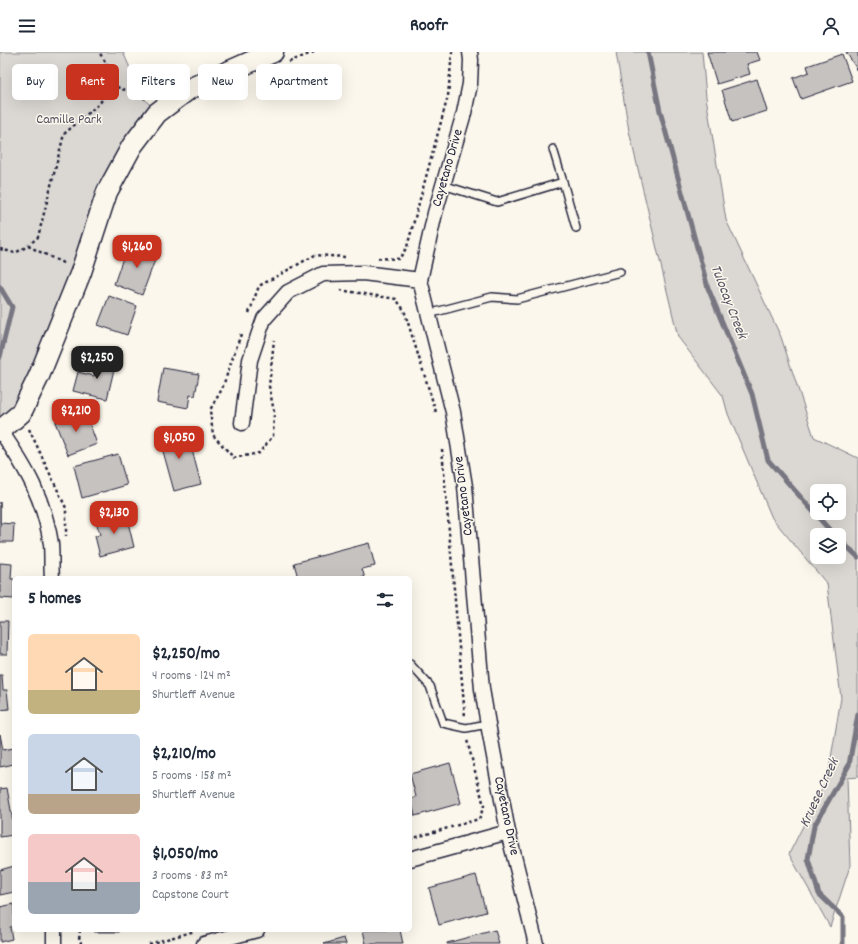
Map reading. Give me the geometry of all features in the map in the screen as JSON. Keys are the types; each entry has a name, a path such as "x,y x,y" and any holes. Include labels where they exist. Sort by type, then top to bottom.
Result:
{"street":[{"name":"Cayetano Drive","path":"470,52 470,84 466,106 435,212 420,280 453,412 465,486 482,689 508,832 536,944"},
{"path":"52,576 51,546 41,503 24,465 0,431 21,413 49,352 82,272 108,192 132,146 157,113 189,89 280,57"},
{"path":"242,423 250,360 259,333 264,319 288,292 323,274 364,273 420,280"},
{"path":"412,858 508,832"},
{"path":"54,932 54,944"},
{"path":"204,944 249,932"}],"lane":[{"path":"554,150 576,228"},
{"path":"443,185 497,202 563,182"},
{"path":"428,314 492,297 518,299 620,272"},
{"path":"412,666 430,686 443,723 466,728 488,724"}],"path":[{"path":"99,52 107,64"},
{"path":"280,57 314,52"},
{"path":"374,258 399,258 407,247 448,96 452,52"},
{"path":"119,88 142,96 157,113"},
{"path":"0,249 15,253 28,246 38,237 64,134 102,100"},
{"path":"28,246 82,272"},
{"path":"248,314 259,286 265,282 316,255 352,257"},
{"path":"334,289 396,299 404,310 437,416"},
{"path":"243,328 222,389 210,410 213,435 234,458 259,452 273,436 274,412 269,386 274,338"},
{"path":"32,423 28,430 66,508 66,542"},
{"path":"412,838 479,819 484,806 467,738 441,442"},
{"path":"80,932 79,940 82,944"},
{"path":"149,944 193,932"}],"green space":[{"name":"Camille Park","path":"0,52 123,52 128,64 127,100 146,100 157,113 132,146 81,272 0,433"},
{"path":"616,52 702,52 706,97 726,220 781,337 814,437 858,458 858,777 847,778 850,866 830,927 789,854 828,776 841,698 827,584 810,564 846,564 846,528 810,528 810,564 772,518 728,414 723,396 678,337 629,131"}],"building":[{"path":"707,52 757,52 760,60 747,64 750,74 717,84"},
{"path":"846,52 858,52 858,71"},
{"path":"842,54 852,81 801,99 793,78 809,72 807,66"},
{"path":"757,79 767,111 732,122 722,90"},
{"path":"140,242 159,249 142,295 114,284 124,255 134,259"},
{"path":"109,296 137,306 127,335 98,325"},
{"path":"98,357 116,361 107,399 73,391 78,372 94,376"},
{"path":"163,368 199,374 195,396 190,395 188,408 157,402"},
{"path":"85,411 97,444 68,455 55,422"},
{"path":"179,428 184,448 191,446 201,484 174,491 158,433"},
{"path":"118,454 127,485 82,498 74,466"},
{"path":"126,514 134,547 100,556 95,536 100,535 96,521"},
{"path":"0,523 14,524 13,542 0,542"},
{"path":"369,543 375,566 362,569 364,576 297,576 294,563"},
{"path":"0,563 12,564 12,599 0,598"},
{"path":"0,621 8,621 7,654 0,654"},
{"path":"0,675 2,675 3,690 7,690 9,709 0,710"},
{"path":"0,734 3,750 12,748 12,764 0,767"},
{"path":"450,763 461,803 415,816 412,799 416,797 412,782 412,773"},
{"path":"7,788 12,816 12,835 0,837 0,789"},
{"path":"12,867 12,892 0,895 0,870"},
{"path":"476,875 486,912 439,925 429,888"},
{"path":"12,904 12,926 10,927 12,939 0,942 0,907"},
{"path":"495,930 499,944 447,944 447,943"},
{"path":"363,932 400,932 403,944 366,944"},
{"path":"344,938 346,944 324,944"}],"waterway":[{"name":"Tulocay Creek","path":"648,52 660,111 708,288 752,394 768,460 828,528"},
{"path":"0,287 12,307 0,357"},
{"name":"Tulocay Creek","path":"846,546 858,557"},
{"name":"Kruese Creek","path":"843,944 843,917 819,894 808,859 814,826 849,765 858,714"}]}
